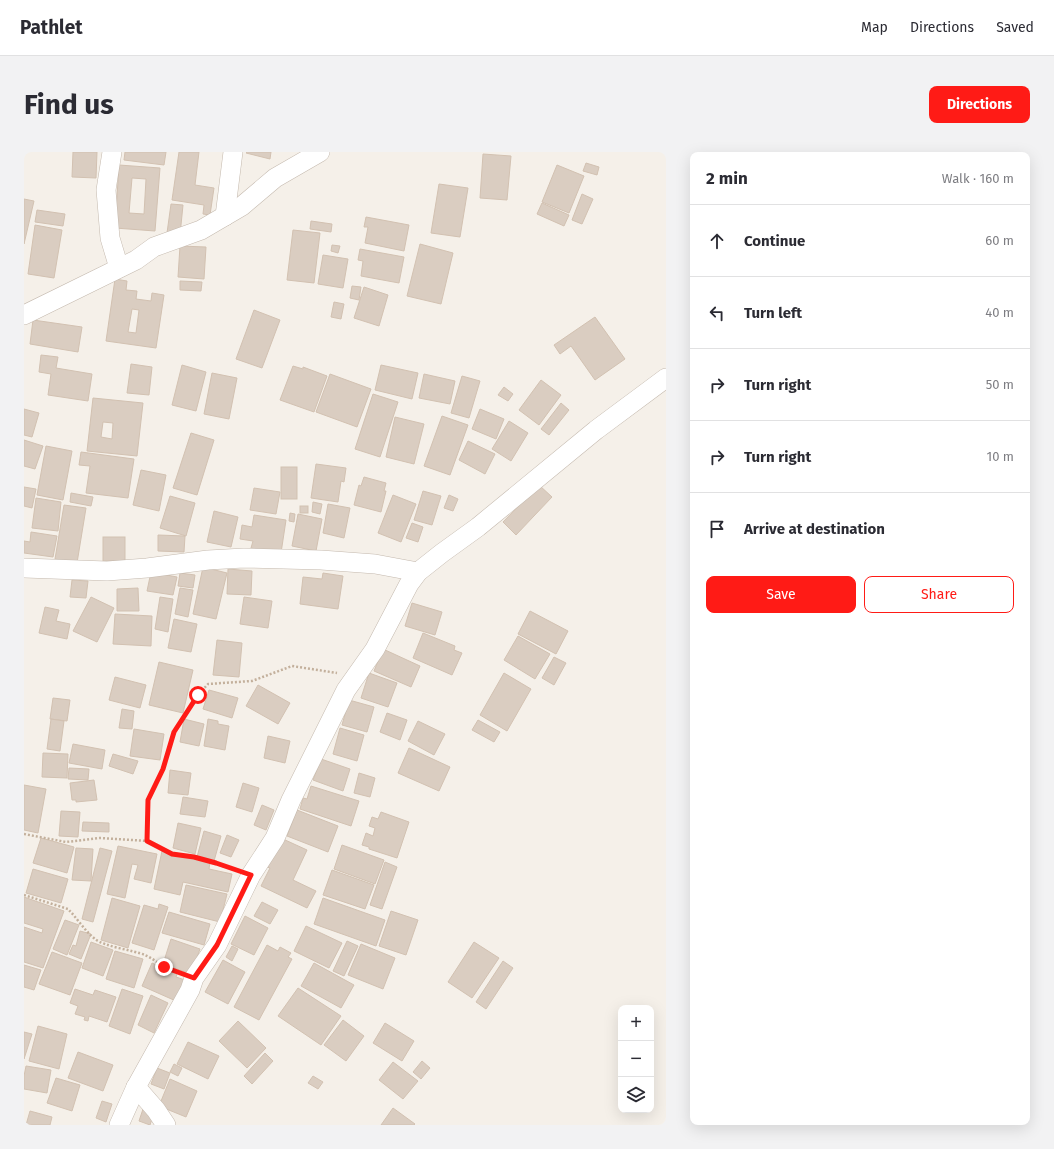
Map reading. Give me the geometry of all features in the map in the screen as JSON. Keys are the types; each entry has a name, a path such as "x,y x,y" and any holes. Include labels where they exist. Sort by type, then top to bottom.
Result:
{"street":[{"path":"112,152 106,190 110,238 119,268"},
{"path":"225,216 233,152"},
{"path":"24,315 136,260 154,247 201,230 242,206 275,178 320,152"},
{"path":"118,1125 136,1087 190,990 194,978 217,945 251,875 275,838 291,800 333,715 353,680 376,649 409,584 418,572 478,527 596,430 666,378"},
{"path":"24,568 107,571 147,568 208,560 244,558 321,560 376,564 418,572"},
{"path":"136,1087 156,1110 166,1125"}],"path":[{"path":"147,841 148,800 163,769 174,732 198,695 208,684 252,681 292,666 336,672 353,680"},
{"path":"24,834 66,842 100,838 147,841 172,854 194,857 251,875"},
{"path":"24,895 68,909 76,920 96,940 120,949 145,955 164,967 194,978"}],"building":[{"path":"73,152 97,152 96,178 72,177"},
{"path":"125,152 166,152 164,165 124,160"},
{"path":"179,152 199,152 195,185 214,188 210,215 203,214 204,205 172,200"},
{"path":"271,152 270,159 246,153"},
{"path":"483,154 511,156 507,200 480,198"},
{"path":"586,163 599,167 597,175 583,171"},
{"path":"119,165 160,168 155,231 115,228","holes":["132,178 146,179 144,214 129,213"]},
{"path":"557,165 584,176 569,213 542,202"},
{"path":"439,184 468,188 460,237 431,233"},
{"path":"582,194 593,199 582,224 572,220"},
{"path":"24,199 34,201 24,244"},
{"path":"542,203 569,215 564,226 537,214"},
{"path":"171,204 183,205 180,235 167,233"},
{"path":"37,210 65,214 63,226 35,222"},
{"path":"366,217 409,225 404,251 365,243 368,227 364,227"},
{"path":"311,221 332,224 331,232 310,229"},
{"path":"35,225 62,230 54,278 28,274"},
{"path":"293,230 320,233 314,283 287,280"},
{"path":"420,244 453,253 441,304 407,296"},
{"path":"332,245 340,246 338,253 331,251"},
{"path":"180,246 206,247 204,279 178,277"},
{"path":"360,249 404,257 399,283 361,276 363,261 358,260"},
{"path":"323,255 348,259 343,288 318,284"},
{"path":"115,279 127,281 126,290 137,291 136,299 151,301 152,293 164,295 156,348 106,341","holes":["132,309 139,310 136,333 128,332"]},
{"path":"180,281 202,282 201,291 180,290"},
{"path":"352,286 361,287 359,300 350,298"},
{"path":"364,287 388,295 379,326 354,318"},
{"path":"334,302 344,304 341,319 331,317"},
{"path":"254,310 280,320 262,368 236,359"},
{"path":"595,317 625,359 595,380 571,346 560,354 554,345"},
{"path":"33,320 82,327 78,352 30,344"},
{"path":"41,355 58,357 56,368 92,374 88,401 48,395 51,374 39,372"},
{"path":"131,364 152,367 149,395 127,393"},
{"path":"182,365 206,372 196,411 172,405"},
{"path":"381,365 418,373 412,399 375,390"},
{"path":"293,366 303,369 303,367 327,376 314,412 280,400"},
{"path":"212,373 237,378 229,419 204,414"},
{"path":"330,374 371,389 357,427 316,412"},
{"path":"424,374 455,381 450,404 419,398"},
{"path":"462,376 480,381 469,418 451,413"},
{"path":"541,380 561,395 539,425 519,410"},
{"path":"504,387 513,394 508,401 498,395"},
{"path":"373,394 398,402 380,457 355,449"},
{"path":"93,398 143,403 137,456 87,451","holes":["103,422 113,423 112,439 101,437"]},
{"path":"561,403 569,410 549,435 541,429"},
{"path":"24,409 39,413 32,437 24,435"},
{"path":"480,409 504,419 496,439 472,429"},
{"path":"442,416 468,425 450,475 424,466"},
{"path":"395,417 424,424 414,464 386,457"},
{"path":"509,421 528,433 511,461 492,449"},
{"path":"191,433 214,440 197,495 173,488"},
{"path":"24,440 43,446 35,469 24,466"},
{"path":"468,441 495,454 485,474 459,460"},
{"path":"46,446 72,451 63,500 37,495"},
{"path":"81,452 134,459 128,498 86,493 90,466 79,465"},
{"path":"316,464 346,468 344,482 341,481 338,502 311,498"},
{"path":"281,467 297,467 297,499 281,499"},
{"path":"141,470 166,475 159,511 133,505"},
{"path":"364,477 386,483 384,491 386,491 381,512 354,505 359,485 361,486"},
{"path":"539,485 552,497 516,535 503,522"},
{"path":"24,487 36,489 32,508 24,506"},
{"path":"254,488 280,492 276,514 250,510"},
{"path":"423,491 441,496 432,525 414,520"},
{"path":"71,493 93,497 91,506 70,502"},
{"path":"393,495 416,504 401,542 378,533"},
{"path":"449,495 458,499 453,511 444,508"},
{"path":"170,496 195,503 186,536 160,528"},
{"path":"36,498 61,502 58,531 32,528"},
{"path":"313,502 322,504 320,514 312,512"},
{"path":"328,504 350,508 344,538 323,533"},
{"path":"64,505 86,508 77,563 55,559"},
{"path":"300,506 308,506 308,513 300,513"},
{"path":"214,511 238,517 231,547 207,542"},
{"path":"290,513 295,514 294,522 289,521"},
{"path":"298,514 322,519 316,551 292,546"},
{"path":"254,515 286,520 281,553 251,548 253,541 240,539 242,525 252,527"},
{"path":"412,523 423,527 418,542 406,538"},
{"path":"31,532 57,536 53,557 24,553 24,541 30,542"},
{"path":"158,535 185,536 184,552 158,551"},
{"path":"103,537 125,537 125,561 103,561"},
{"path":"203,567 227,573 216,619 193,614"},
{"path":"228,569 252,571 251,595 227,594"},
{"path":"151,572 177,577 173,595 147,591"},
{"path":"180,573 195,575 193,588 178,586"},
{"path":"323,573 343,576 338,609 300,604 303,577 322,579"},
{"path":"72,580 88,581 86,598 70,597"},
{"path":"138,588 139,611 117,611 117,589"},
{"path":"180,588 193,590 188,617 175,614"},
{"path":"91,597 114,608 97,642 73,631"},
{"path":"160,597 173,599 168,632 155,629"},
{"path":"244,597 272,601 268,628 240,624"},
{"path":"412,603 442,612 435,635 405,626"},
{"path":"45,607 59,610 56,621 70,624 67,639 39,633"},
{"path":"530,611 568,631 556,654 518,634"},
{"path":"115,614 152,616 151,646 113,644"},
{"path":"174,619 197,624 191,652 168,648"},
{"path":"423,633 455,646 454,650 462,653 452,675 413,658"},
{"path":"518,636 550,654 535,679 504,660"},
{"path":"217,640 242,643 239,677 213,675"},
{"path":"383,649 420,666 411,687 374,671"},
{"path":"554,657 566,663 554,685 542,678"},
{"path":"159,662 193,670 183,713 149,705"},
{"path":"369,673 397,683 388,707 361,698"},
{"path":"504,673 531,689 507,731 480,715"},
{"path":"115,677 146,685 140,708 109,700"},
{"path":"258,685 290,703 278,724 246,706"},
{"path":"209,690 238,698 232,718 203,709"},
{"path":"53,698 70,700 67,721 50,719"},
{"path":"349,700 374,707 367,732 342,725"},
{"path":"122,709 134,711 132,729 119,728"},
{"path":"387,713 407,720 400,740 380,732"},
{"path":"51,719 64,721 60,751 47,749"},
{"path":"184,719 204,724 199,746 180,742"},
{"path":"208,719 218,721 218,724 229,726 225,750 204,746"},
{"path":"478,720 500,732 494,742 472,730"},
{"path":"418,721 445,734 434,755 408,741"},
{"path":"340,728 364,735 357,761 333,754"},
{"path":"134,729 164,734 160,760 130,756"},
{"path":"268,736 290,741 285,763 264,758"},
{"path":"73,744 105,750 102,769 69,763"},
{"path":"409,748 450,767 439,791 398,773"},
{"path":"43,753 68,754 67,778 42,777"},
{"path":"113,754 138,761 133,774 109,766"},
{"path":"321,759 350,769 343,791 313,780"},
{"path":"69,768 89,769 88,780 68,779"},
{"path":"170,770 191,773 188,795 168,793"},
{"path":"359,773 375,778 370,797 354,793"},
{"path":"94,780 97,800 76,802 76,800 72,800 70,783"},
{"path":"243,783 259,788 252,812 236,807"},
{"path":"24,785 46,789 38,833 24,830"},
{"path":"311,786 359,801 351,826 300,809 303,798 307,799"},
{"path":"183,797 208,801 205,817 180,814"},
{"path":"262,805 274,810 266,830 254,825"},
{"path":"297,810 338,826 328,852 287,836"},
{"path":"61,811 80,812 78,837 59,836"},
{"path":"381,812 409,822 397,858 369,849 369,847 362,845 366,833 373,836 375,828 369,826 372,817 378,819"},
{"path":"83,822 109,823 109,832 82,831"},
{"path":"178,823 201,828 195,854 173,848"},
{"path":"204,831 221,836 214,861 197,857"},
{"path":"227,835 239,840 231,857 220,853"},
{"path":"41,838 74,847 67,873 33,863"},
{"path":"283,839 307,850 293,880 316,891 307,908 261,886 270,868 267,867"},
{"path":"342,845 384,860 375,884 334,869"},
{"path":"118,846 157,854 151,883 134,879 138,865 132,864 125,898 107,894"},
{"path":"76,848 93,849 91,881 72,880"},
{"path":"100,848 112,851 93,922 82,919"},
{"path":"162,851 210,862 209,869 232,874 228,892 183,882 180,895 154,889"},
{"path":"385,862 397,867 382,909 370,905"},
{"path":"33,869 68,879 61,903 26,893"},
{"path":"332,870 374,885 365,909 323,895"},
{"path":"186,885 227,894 220,922 180,912"},
{"path":"24,897 64,911 43,968 24,962 24,927 42,933 43,929 24,923"},
{"path":"112,898 140,906 128,948 101,940"},
{"path":"323,898 385,920 376,946 314,924"},
{"path":"262,902 278,910 270,924 254,916"},
{"path":"159,904 168,907 154,950 132,943 144,905 158,909"},
{"path":"391,911 418,920 406,955 379,946"},
{"path":"169,912 210,924 204,945 162,933"},
{"path":"245,916 268,928 254,955 231,944"},
{"path":"65,920 79,925 67,955 53,949"},
{"path":"306,926 342,943 329,968 294,951"},
{"path":"80,931 91,934 81,959 69,954 73,945 76,946"},
{"path":"171,939 200,949 191,974 163,964"},
{"path":"347,941 358,946 344,976 333,971"},
{"path":"91,942 113,950 103,976 82,968"},
{"path":"474,942 499,958 472,998 448,982"},
{"path":"361,944 395,958 383,989 348,975"},
{"path":"267,945 278,951 280,947 291,953 288,957 292,959 259,1020 234,1007"},
{"path":"232,946 238,949 232,961 226,957"},
{"path":"115,951 143,959 134,988 106,979"},
{"path":"52,952 82,963 70,995 39,984"},
{"path":"223,960 245,972 228,1004 205,992"},
{"path":"503,961 513,968 486,1009 476,1002"},
{"path":"152,963 177,974 176,977 185,980 176,1001 142,986"},
{"path":"314,963 354,985 341,1008 301,986"},
{"path":"24,965 41,970 34,990 24,987"},
{"path":"298,988 341,1016 321,1045 278,1016"},
{"path":"75,989 93,995 95,990 116,997 107,1022 89,1016 88,1021 84,1020 85,1017 75,1014 78,1006 70,1003"},
{"path":"122,989 143,996 130,1034 109,1026"},
{"path":"151,995 168,1003 154,1033 138,1025"},
{"path":"343,1020 364,1036 346,1061 324,1045"},
{"path":"238,1021 266,1048 247,1068 219,1041"},
{"path":"385,1023 414,1041 402,1061 373,1043"},
{"path":"38,1026 67,1034 59,1069 29,1061"},
{"path":"24,1032 32,1034 24,1059"},
{"path":"188,1042 219,1056 208,1079 177,1064"},
{"path":"78,1052 113,1065 103,1091 68,1078"},
{"path":"265,1053 273,1061 252,1084 244,1076"},
{"path":"422,1061 430,1068 421,1079 413,1072"},
{"path":"393,1062 418,1081 403,1099 379,1080"},
{"path":"174,1064 182,1068 178,1076 170,1072"},
{"path":"26,1066 51,1070 47,1093 24,1089"},
{"path":"157,1068 170,1073 164,1089 151,1084"},
{"path":"313,1076 323,1082 318,1089 308,1083"},
{"path":"56,1078 80,1085 72,1111 47,1103"},
{"path":"170,1079 197,1091 186,1117 159,1106"},
{"path":"102,1101 112,1104 106,1122 96,1118"},
{"path":"393,1108 415,1124 381,1125"},
{"path":"143,1109 154,1113 150,1125 139,1121"},
{"path":"30,1111 52,1117 50,1125 26,1125"}],"route":[{"path":"164,967 194,978 217,945 251,875 194,857 172,854 147,841 148,800 163,769 174,732 198,695"}]}
